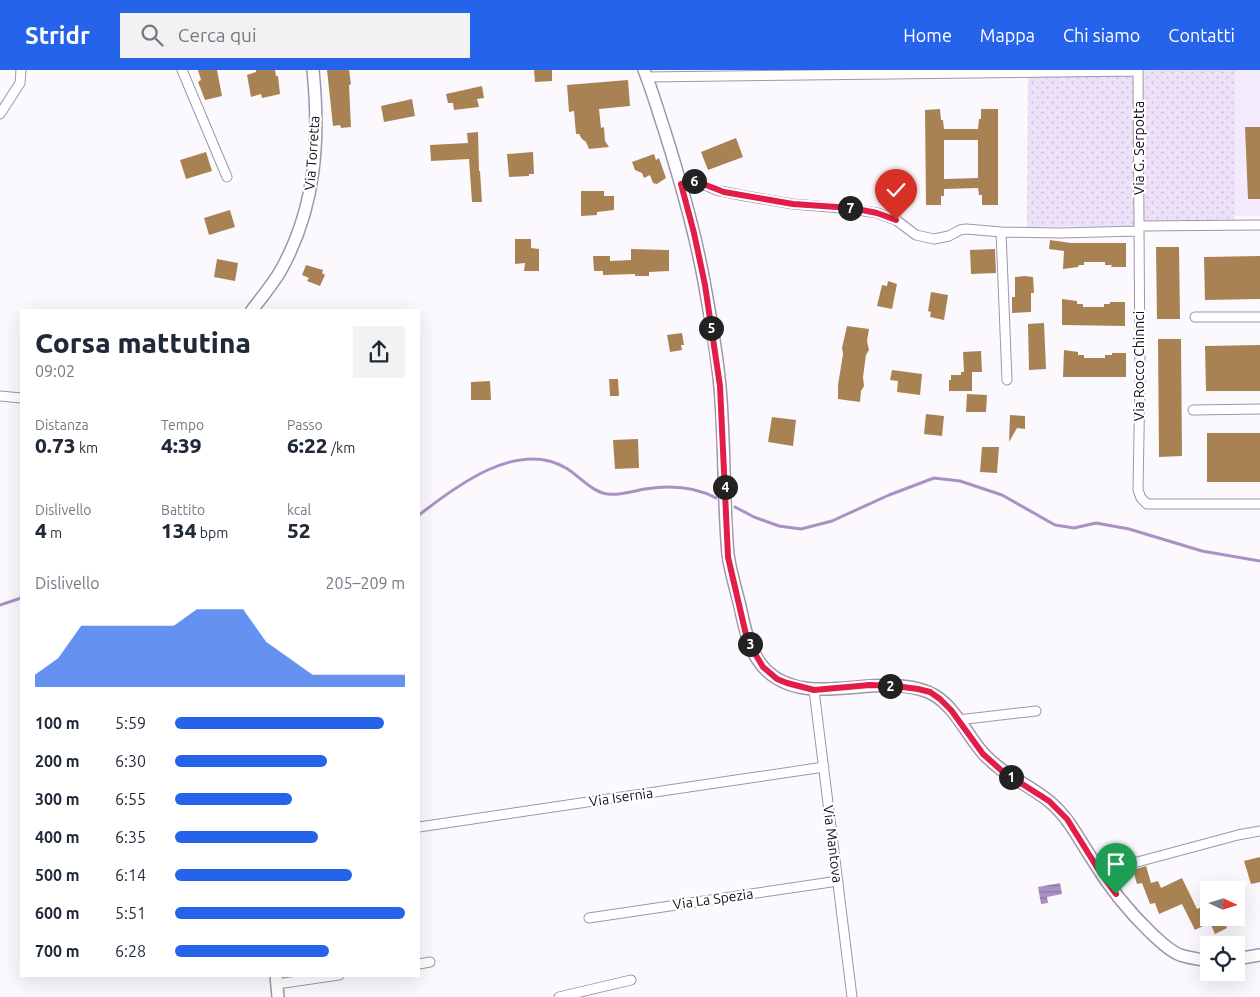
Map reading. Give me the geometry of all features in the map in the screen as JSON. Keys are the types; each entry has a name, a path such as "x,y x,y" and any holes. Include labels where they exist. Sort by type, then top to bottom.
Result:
{"street":[{"path":"0,114 20,83 21,70"},
{"path":"182,70 227,177"},
{"name":"Via Torretta","path":"253,309 280,271 294,245 309,198 315,151 313,70"},
{"path":"1138,70 645,73 681,184 703,276 720,386 728,557 747,639 763,667 777,679 814,690 870,685 918,689 930,692 940,699 958,720 983,754 1002,771 1049,801 1067,819 1100,872 1130,912 1164,945 1179,954 1200,958"},
{"name":"Via G. Serpotta","path":"1138,70 1139,229"},
{"path":"681,184 692,181 724,192 793,204 852,208 877,213 896,220 916,234 934,238 949,236 966,229 1000,232 1060,233 1260,225"},
{"name":"Via Rocco Chinnci","path":"1139,229 1138,490 1141,498 1147,504 1260,504"},
{"path":"1000,232 1007,380"},
{"path":"1195,317 1260,317"},
{"path":"0,396 20,398"},
{"path":"1193,410 1260,409"},
{"name":"Via Mantova","path":"814,690 852,997"},
{"path":"958,720 1036,712"},
{"name":"Via Isernia","path":"420,827 824,767"},
{"path":"1100,872 1238,835 1260,831"},
{"name":"Via La Spezia","path":"589,918 838,881"},
{"path":"1245,958 1260,955"},
{"path":"420,964 430,962"},
{"path":"278,997 276,979 307,977"},
{"path":"559,997 631,980"}],"shaded area":[{"path":"1235,70 1260,70 1260,216 1235,216"},
{"path":"1235,70 1235,225 1027,227 1028,73"},
{"path":"1060,883 1062,894 1047,897 1048,903 1041,904 1038,887"}],"building":[{"path":"198,70 217,70 222,96 205,100 198,82 201,80"},
{"path":"256,70 275,70 276,76 278,76 280,94 262,98 261,94 251,97 247,75 256,72"},
{"path":"327,70 349,70 351,84 349,85 351,127 341,128 340,125 333,126"},
{"path":"534,70 552,70 552,81 535,82"},
{"path":"628,80 630,106 599,109 601,128 604,127 605,141 609,147 589,149 586,142 579,134 576,134 574,111 569,112 567,85"},
{"path":"482,86 484,98 477,99 479,107 454,110 453,103 448,103 446,94"},
{"path":"412,99 415,116 384,122 381,106"},
{"path":"940,109 944,129 978,129 981,109 998,109 998,205 982,205 982,195 979,195 978,188 944,189 944,196 941,196 941,205 926,205 925,110","holes":["944,140 978,140 978,178 944,179"]},
{"path":"1245,127 1260,127 1260,199 1248,199"},
{"path":"478,132 482,202 472,202 469,159 431,161 430,145 468,143 467,133"},
{"path":"736,138 743,157 708,170 701,152"},
{"path":"206,152 212,171 186,179 180,160"},
{"path":"533,152 534,174 509,177 507,154"},
{"path":"654,154 656,160 659,158 666,178 657,184 653,183 650,175 644,178 642,173 635,170 632,162"},
{"path":"581,191 604,191 604,196 614,196 614,210 597,212 597,215 581,216"},
{"path":"230,210 235,227 209,235 204,218"},
{"path":"515,239 531,239 531,248 539,249 539,271 524,271 525,263 515,264"},
{"path":"1050,240 1071,243 1126,243 1126,267 1111,267 1112,265 1105,265 1105,262 1084,262 1084,265 1079,265 1078,267 1063,269 1064,251 1049,249"},
{"path":"1156,247 1179,247 1180,319 1157,319"},
{"path":"631,249 669,250 669,271 649,272 649,276 635,276 635,274 603,275 603,271 594,271 593,256 610,256 610,261 631,260"},
{"path":"995,249 996,273 971,274 970,250"},
{"path":"1260,256 1260,299 1205,300 1204,257"},
{"path":"217,259 238,263 235,281 214,277"},
{"path":"306,265 323,270 322,273 325,275 320,286 307,281 309,278 302,275"},
{"path":"1015,277 1033,277 1034,293 1031,293 1031,312 1012,313 1012,297 1015,297"},
{"path":"888,281 897,284 892,309 877,306 882,285 887,286"},
{"path":"931,292 948,295 944,320 930,317 931,312 928,311"},
{"path":"1062,299 1077,301 1077,304 1083,304 1083,307 1104,307 1104,304 1110,304 1110,302 1125,302 1125,326 1062,325"},
{"path":"1044,323 1046,369 1029,370 1028,324"},
{"path":"847,326 869,329 867,341 869,350 866,355 863,377 864,386 861,391 860,402 838,399 842,348"},
{"path":"682,333 684,345 681,345 682,350 670,352 667,335"},
{"path":"1158,339 1181,339 1182,456 1159,457"},
{"path":"1260,345 1260,391 1206,391 1205,346"},
{"path":"1064,350 1078,352 1078,355 1084,355 1084,358 1105,358 1105,355 1112,355 1112,353 1126,353 1126,377 1063,377"},
{"path":"981,351 982,372 972,372 972,391 949,391 951,375 961,375 961,372 964,372 963,352"},
{"path":"892,370 922,374 920,395 897,392 898,381 890,380"},
{"path":"609,379 618,379 619,396 610,396"},
{"path":"490,381 491,400 471,400 471,382"},
{"path":"967,394 987,395 986,412 966,412"},
{"path":"926,414 944,416 942,436 924,434"},
{"path":"1010,415 1025,416 1025,429 1017,428 1009,442"},
{"path":"772,417 796,420 793,446 768,442"},
{"path":"1207,433 1260,433 1260,482 1207,482"},
{"path":"638,439 639,468 615,469 613,440"},
{"path":"982,447 999,447 997,473 980,472"},
{"path":"1260,857 1260,882 1251,884 1244,861"},
{"path":"1146,866 1151,883 1158,881 1161,888 1182,878 1197,909 1200,908 1200,926 1203,926 1195,930 1182,904 1159,914 1155,903 1150,904 1142,883 1137,884 1133,870"},
{"path":"1212,926 1226,926 1227,928 1215,934"}],"waterway":[{"path":"420,514 451,491 488,470 508,462 528,459 547,461 566,468 602,493 617,494 673,487 699,491 716,498"},
{"path":"735,507 754,517 779,526 801,529 832,521 889,495 934,478 960,481 1002,495 1055,525 1074,528 1096,523 1129,529 1202,551 1260,561"},
{"path":"0,605 20,598"}],"route":[{"path":"896,220 877,213 852,208 793,204 724,192 698,182 692,181 681,184 705,285 720,386 728,557 747,639 763,667 777,679 787,683 814,690 870,685 895,686 930,692 951,710 983,754 1002,771 1049,801 1067,819 1116,894"}]}
